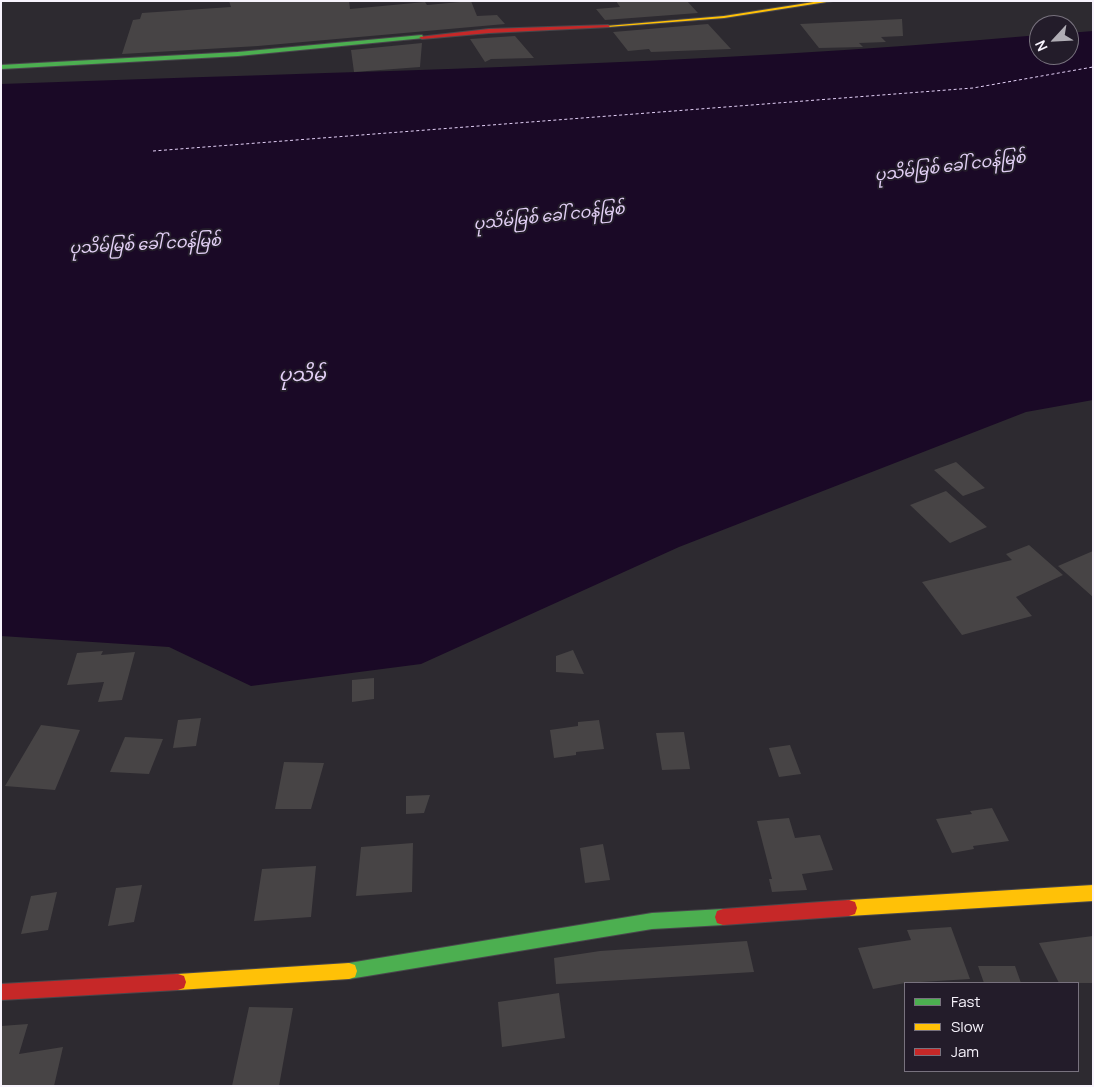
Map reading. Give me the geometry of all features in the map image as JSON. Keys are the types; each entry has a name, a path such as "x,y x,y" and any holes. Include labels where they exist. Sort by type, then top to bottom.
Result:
{"street":[{"path":"1,67 238,54 488,31 652,23 724,17 831,1"},
{"path":"1,992 335,973 652,921 1093,893"}],"water":[{"name":"ပုသိမ်","path":"1093,31 1093,400 1026,412 679,547 421,664 251,686 169,647 1,636 1,84 650,61 780,54 1029,36 1029,65 1079,65 1079,32"}],"building":[{"path":"229,1 349,1 350,9 425,2 427,5 471,1 477,16 497,15 505,24 258,46 122,54 133,20 140,19 142,13 231,7"},
{"path":"616,1 687,1 698,13 605,20 596,9 620,7"},
{"path":"902,19 903,36 881,37 886,42 859,43 863,47 819,48 800,24"},
{"path":"708,24 731,49 651,52 649,49 628,51 613,32"},
{"path":"515,36 534,58 491,59 485,62 470,39"},
{"path":"422,43 420,67 354,72 351,50"},
{"path":"956,462 985,488 963,496 934,470"},
{"path":"946,491 987,527 950,543 910,505"},
{"path":"1029,545 1063,575 1016,597 1032,616 962,635 922,582 1012,560 1006,554"},
{"path":"1093,551 1093,597 1058,566"},
{"path":"573,650 584,674 556,672 556,656"},
{"path":"103,651 101,655 135,652 122,700 98,702 104,682 67,685 77,653"},
{"path":"374,678 374,699 352,702 352,680"},
{"path":"201,718 196,746 173,748 178,720"},
{"path":"599,720 604,749 576,752 576,755 554,758 550,730 578,726 578,722"},
{"path":"41,725 80,730 55,790 5,786"},
{"path":"684,732 690,769 662,770 656,733"},
{"path":"125,737 163,739 149,774 110,772"},
{"path":"790,745 801,774 779,777 769,748"},
{"path":"284,762 324,763 311,809 275,809"},
{"path":"430,795 424,813 406,814 406,796"},
{"path":"992,808 1009,841 973,846 974,849 952,853 936,819 972,814 970,811"},
{"path":"789,818 795,838 820,835 833,870 802,874 807,890 772,892 769,879 772,879 757,821"},
{"path":"413,843 412,892 356,896 361,847"},
{"path":"603,844 610,880 585,883 580,848"},
{"path":"316,866 311,917 254,921 262,869"},
{"path":"142,885 134,922 108,926 116,888"},
{"path":"57,892 48,930 21,934 31,896"},
{"path":"951,927 970,979 904,982 873,989 858,948 911,940 907,930"},
{"path":"1093,936 1093,983 1058,982 1039,943"},
{"path":"747,941 754,972 556,984 554,958 600,951"},
{"path":"978,966 1015,966 1021,982 984,982"},
{"path":"559,993 565,1038 502,1047 498,1002"},
{"path":"249,1007 293,1008 279,1086 232,1086"},
{"path":"28,1024 19,1054 63,1047 54,1086 1,1086 1,1026"}],"ferry route":[{"path":"153,151 973,88 1093,67"}],"traffic: fast":[{"path":"1,67 238,54 422,37"},
{"path":"349,971 652,921 723,917"}],"traffic: slow":[{"path":"608,26 724,17 831,1"},
{"path":"849,908 1093,893"},
{"path":"178,982 349,971"}],"traffic: jam":[{"path":"422,37 489,31 608,26"},
{"path":"723,917 849,908"},
{"path":"1,992 178,982"}],"water label":[{"name":"ပုသိမ်မြစ် ခေါ် ငဝန်မြစ်","path":"950,167"},
{"name":"ပုသိမ်မြစ် ခေါ် ငဝန်မြစ်","path":"549,217"},
{"name":"ပုသိမ်မြစ် ခေါ် ငဝန်မြစ်","path":"145,245"}]}
